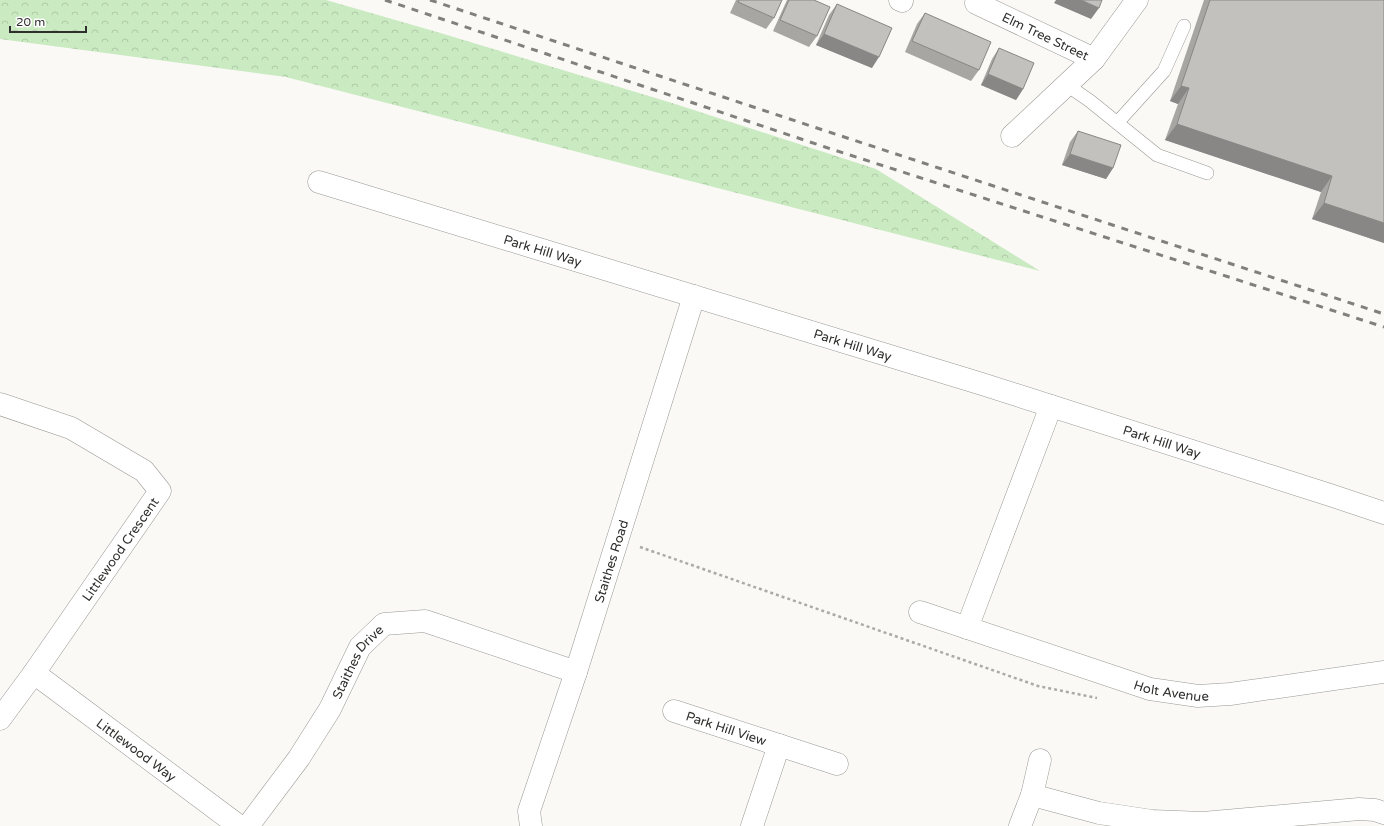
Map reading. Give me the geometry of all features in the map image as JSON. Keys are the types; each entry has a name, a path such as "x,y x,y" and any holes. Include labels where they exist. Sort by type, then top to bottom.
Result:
{"street":[{"name":"Elm Tree Street","path":"1012,136 1094,59 1137,0"},
{"name":"Elm Tree Street","path":"976,3 1094,59"},
{"name":"Park Hill Way","path":"319,182 1051,406 1384,513"},
{"name":"Staithes Road","path":"531,826 529,811 576,672 694,296"},
{"name":"Littlewood Crescent","path":"0,404 71,428 144,471 160,491 34,673 0,719"},
{"path":"967,628 1051,406"},
{"name":"Holt Avenue","path":"920,612 1150,689 1198,696 1230,694 1384,672"},
{"name":"Staithes Drive","path":"248,826 299,758 330,709 360,647 384,624 425,621 576,672"},
{"name":"Littlewood Way","path":"34,673 239,826"},
{"name":"Park Hill View","path":"674,711 837,764"},
{"name":"Park Hill View","path":"752,826 779,745"},
{"path":"1020,826 1032,795 1040,760"},
{"path":"1032,795 1099,813 1152,821 1202,822 1359,809 1375,810 1384,814"}],"lane":[{"path":"1117,123 1164,71 1184,26"},
{"path":"1067,85 1157,155 1207,173"}],"green space":[{"path":"0,0 326,0 672,103 876,169 1040,271 286,77 0,39"}],"building":[{"path":"739,0 782,0 774,18 738,2"},
{"path":"789,0 814,0 830,7 817,36 780,20"},
{"path":"1081,0 1102,0 1099,8"},
{"path":"1210,0 1384,0 1384,223 1324,203 1332,176 1177,124 1189,88 1181,86"},
{"path":"837,4 892,28 879,57 824,34"},
{"path":"925,13 991,42 979,70 912,41"},
{"path":"999,48 1034,63 1023,89 988,74"},
{"path":"1078,131 1121,145 1113,168 1070,154"}],"railway":[{"path":"385,0 825,147 1384,327"},
{"path":"430,0 1384,314"}]}
